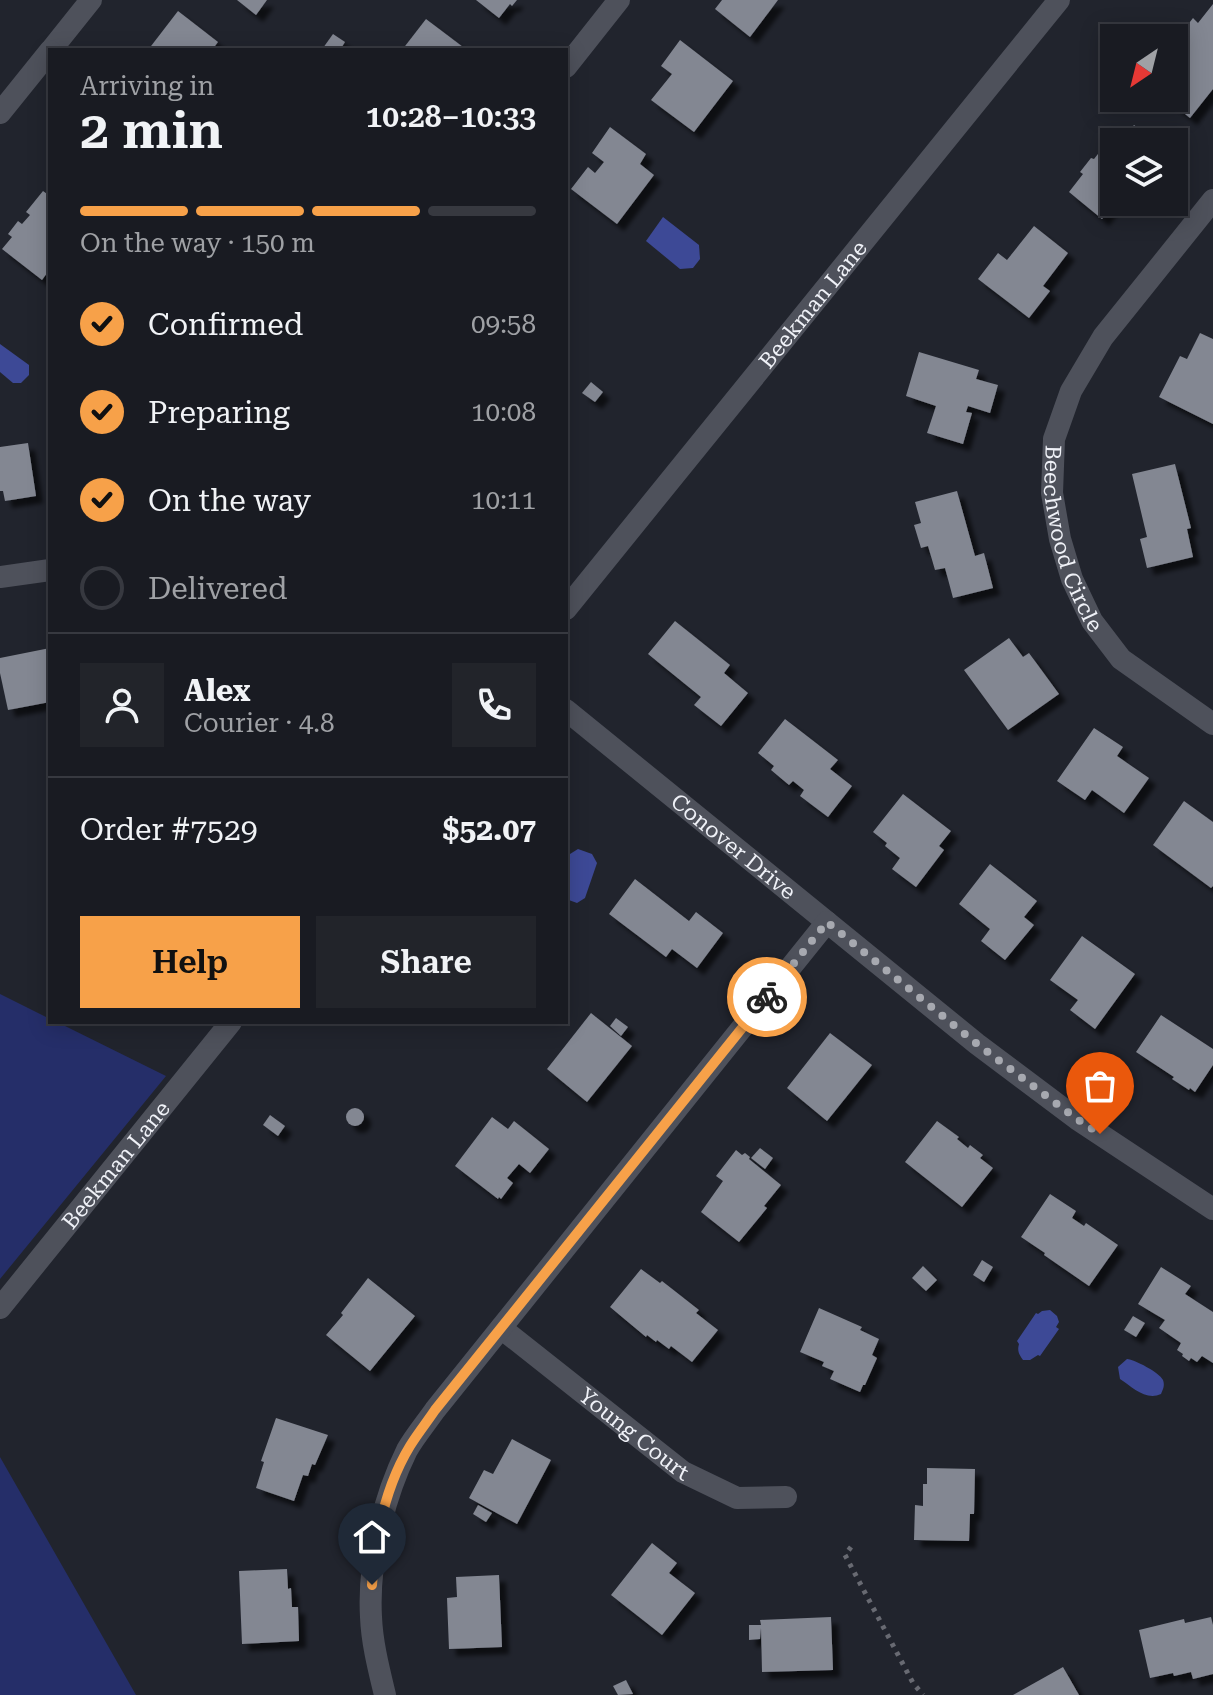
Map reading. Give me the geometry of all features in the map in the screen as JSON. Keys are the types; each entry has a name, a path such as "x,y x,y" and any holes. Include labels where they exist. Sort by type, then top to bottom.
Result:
{"street":[{"path":"52,48 91,0"},
{"path":"568,64 619,0"},
{"name":"Beekman Lane","path":"568,607 1059,0"},
{"path":"0,113 48,53"},
{"name":"Beechwood Circle","path":"1213,200 1103,337 1071,391 1054,439 1052,493 1060,539 1072,579 1092,621 1121,659 1213,724"},
{"path":"0,577 48,570"},
{"name":"Conover Drive","path":"568,712 977,1044 1077,1119 1213,1209"},
{"path":"385,1695 371,1616 374,1554 387,1496 409,1448 435,1410 827,922"},
{"name":"Beekman Lane","path":"0,1308 229,1024"},
{"name":"Young Court","path":"501,1328 683,1472 737,1498 786,1497"}],"path":[{"path":"851,1547 845,1555 913,1683 923,1695"}],"shaded area":[{"path":"663,217 699,245 700,259 693,268 680,269 646,241"},
{"path":"0,344 29,365 29,375 21,383 13,383 0,372"},
{"path":"578,849 592,854 597,863 585,898 577,903 568,900 570,854"},
{"path":"0,994 48,1018 48,1024 61,1024 166,1076 0,1279"},
{"path":"1050,1310 1057,1316 1059,1322 1056,1327 1059,1329 1040,1356 1023,1360 1017,1341 1036,1313"},
{"path":"1127,1359 1161,1377 1164,1387 1161,1394 1150,1396 1120,1379 1118,1367"},
{"path":"0,1457 136,1695 0,1695"}],"building":[{"path":"237,0 267,0 256,15"},
{"path":"476,0 517,0 499,18"},
{"path":"722,0 778,0 750,37 715,9"},
{"path":"1213,4 1213,89 1190,118 1182,112 1188,112 1188,24 1193,18 1198,23"},
{"path":"178,11 218,42 214,48 150,48"},
{"path":"426,19 464,48 404,48"},
{"path":"333,34 345,42 341,48 323,48"},
{"path":"680,40 733,81 694,132 651,100 672,74 661,66"},
{"path":"610,127 646,154 640,164 654,175 617,224 571,189 588,167 595,173 604,162 592,153"},
{"path":"1100,151 1100,216 1104,216 1102,219 1069,192 1083,174 1080,172 1091,158 1094,159"},
{"path":"43,191 48,195 48,272 42,280 2,249 12,237 8,234 18,221 22,224 30,215 26,212"},
{"path":"1034,226 1068,253 1043,286 1050,291 1029,318 978,279 998,253 1007,260"},
{"path":"1200,333 1213,339 1213,424 1159,397 1180,356 1187,359"},
{"path":"919,352 979,370 976,379 998,385 990,413 968,406 966,412 972,413 963,444 927,433 936,406 906,396"},
{"path":"591,382 603,392 595,402 582,393"},
{"path":"28,443 36,496 5,501 3,491 0,491 0,447"},
{"path":"1175,464 1191,528 1187,529 1193,557 1147,568 1140,539 1147,537 1132,474"},
{"path":"957,491 975,556 984,553 993,588 953,598 945,568 935,570 928,546 921,548 914,525 921,523 915,502"},
{"path":"675,621 730,665 724,673 748,693 721,726 694,705 701,697 648,654"},
{"path":"1009,638 1023,657 1029,653 1059,694 1008,730 964,670"},
{"path":"48,648 48,702 8,710 0,658"},
{"path":"785,719 838,760 830,769 852,786 828,817 800,796 804,790 793,781 789,785 771,770 774,766 758,753"},
{"path":"1094,728 1123,747 1117,756 1149,778 1124,813 1092,790 1085,800 1057,781"},
{"path":"903,794 951,831 939,846 944,850 916,887 892,869 900,858 873,832"},
{"path":"1184,801 1213,822 1211,888 1153,845"},
{"path":"990,864 1037,901 1024,917 1034,925 1005,960 981,941 990,929 959,904"},
{"path":"635,879 689,921 696,912 723,933 697,968 672,949 666,957 609,914"},
{"path":"1082,936 1135,974 1095,1029 1070,1010 1078,1000 1050,980"},
{"path":"591,1013 632,1046 587,1102 547,1069"},
{"path":"1161,1015 1213,1049 1213,1065 1195,1092 1136,1052"},
{"path":"616,1018 628,1027 621,1036 610,1026"},
{"path":"830,1033 872,1065 827,1121 787,1088"},
{"path":"355,1108 364,1117 355,1126 346,1117"},
{"path":"270,1115 285,1126 278,1136 263,1125"},
{"path":"492,1117 508,1129 514,1121 549,1149 530,1173 519,1164 507,1178 513,1183 501,1199 455,1166"},
{"path":"937,1121 968,1148 970,1145 983,1155 980,1158 993,1168 962,1207 905,1162"},
{"path":"760,1148 773,1158 765,1169 751,1158"},
{"path":"736,1150 742,1155 745,1153 781,1185 739,1242 701,1212 723,1181 716,1176"},
{"path":"1050,1194 1076,1211 1072,1218 1084,1226 1086,1223 1118,1245 1089,1286 1021,1237"},
{"path":"982,1260 993,1267 984,1282 973,1275"},
{"path":"923,1266 937,1280 926,1291 912,1278"},
{"path":"1161,1267 1191,1286 1185,1294 1213,1312 1213,1363 1202,1356 1197,1362 1182,1356 1177,1350 1181,1343 1159,1328 1165,1320 1138,1304"},
{"path":"641,1269 699,1310 696,1313 718,1330 692,1362 671,1346 669,1349 657,1340 646,1337 610,1307"},
{"path":"368,1278 415,1316 370,1371 326,1335"},
{"path":"819,1308 862,1327 860,1330 879,1339 872,1355 877,1358 860,1392 830,1379 834,1371 822,1366 824,1362 800,1352"},
{"path":"1133,1316 1145,1323 1136,1337 1124,1330"},
{"path":"276,1418 328,1435 315,1465 312,1464 308,1476 303,1475 294,1501 256,1488 264,1462 261,1461"},
{"path":"512,1439 551,1460 517,1524 469,1498 484,1470 493,1474"},
{"path":"927,1468 975,1469 974,1514 970,1514 969,1541 914,1540 915,1505 923,1506"},
{"path":"478,1505 492,1513 486,1522 473,1514"},
{"path":"652,1543 677,1563 669,1573 695,1593 662,1635 611,1595"},
{"path":"287,1569 292,1607 298,1607 299,1641 242,1644 239,1571"},
{"path":"499,1575 502,1647 449,1649 447,1598 457,1597 456,1577"},
{"path":"831,1617 833,1670 762,1672 761,1628 760,1639 749,1640 749,1625 761,1625 760,1620"},
{"path":"1211,1617 1213,1674 1193,1679 1191,1672 1150,1678 1139,1630 1184,1619 1185,1623"},
{"path":"1063,1667 1079,1695 1013,1695"},
{"path":"626,1680 633,1694 618,1695 613,1686"}],"way so far":[{"path":"767,997 827,922 977,1044 1100,1134"}],"route":[{"path":"372,1585 374,1554 387,1496 409,1448 435,1410 767,997"}]}
